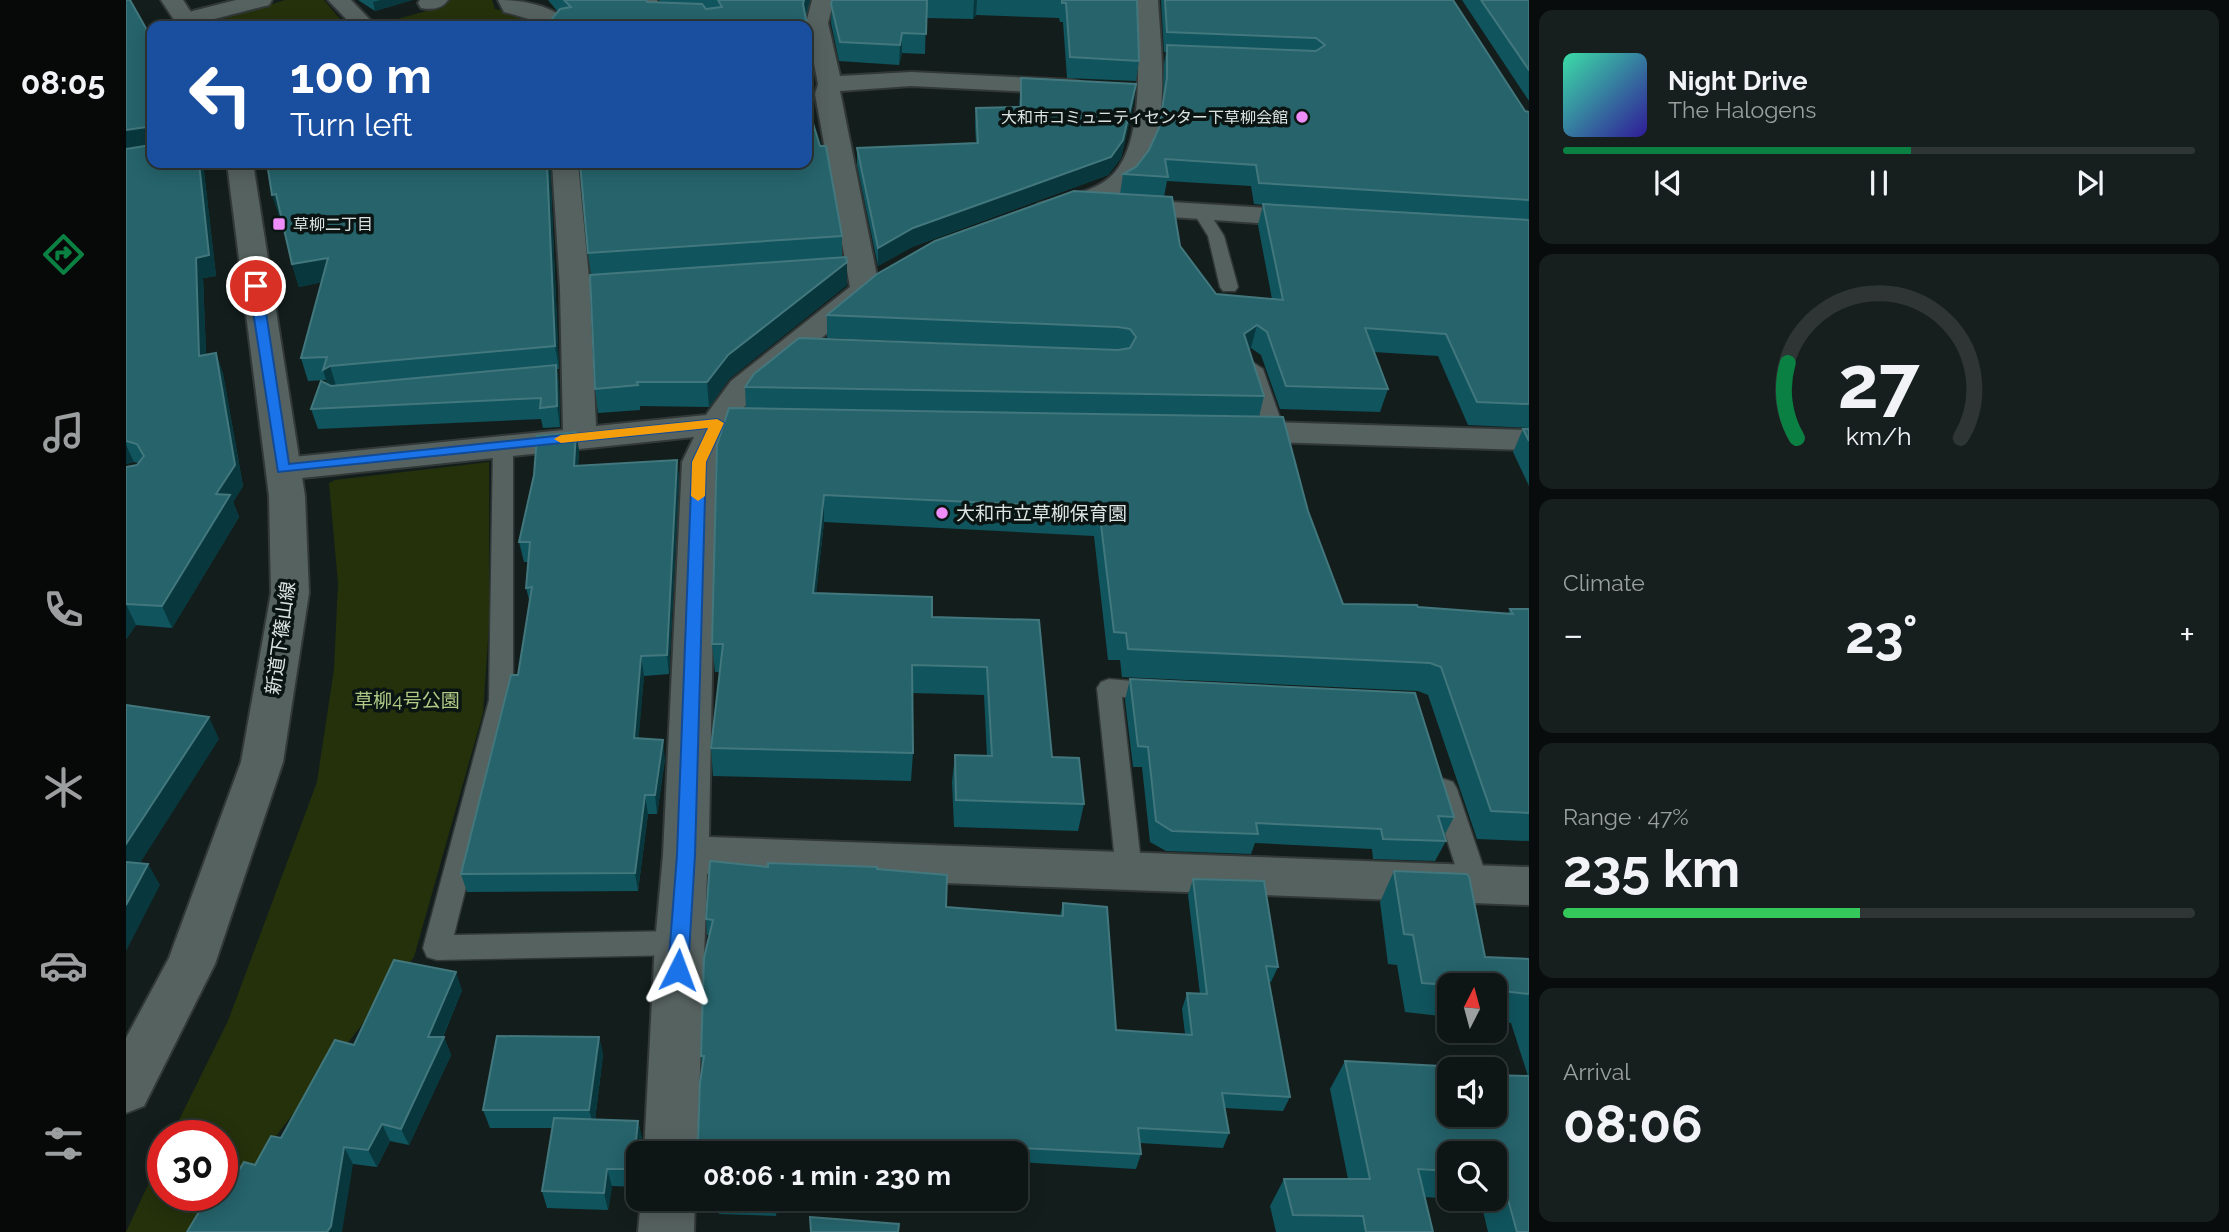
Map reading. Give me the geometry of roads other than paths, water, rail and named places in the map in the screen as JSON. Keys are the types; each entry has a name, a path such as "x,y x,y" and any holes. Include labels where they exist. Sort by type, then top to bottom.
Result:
{"street":[{"path":"172,0 186,21"},
{"path":"193,21 261,0"},
{"path":"339,0 360,21"},
{"path":"509,0 512,7 537,12 552,21"},
{"path":"671,1141 679,943 686,855 699,462 717,423 742,388 791,348 861,275 821,91 817,23 823,0"},
{"path":"1021,219 1068,204 1119,183 1136,160 1138,91 1156,58 1147,0"},
{"path":"821,91 911,79 1098,89"},
{"name":"新道下篠山線","path":"126,1089 191,964 262,762 290,593 287,496 241,168"},
{"path":"565,168 575,288 571,377 580,437"},
{"path":"1068,204 1338,220"},
{"path":"575,288 670,281"},
{"path":"791,348 831,350"},
{"path":"283,469 717,423 769,422"},
{"path":"1206,430 1529,440"},
{"path":"686,855 1529,886"},
{"path":"666,1232 667,1211"}],"lane":[{"path":"651,0 655,16 710,17 711,21"},
{"path":"1201,212 1216,236 1229,287"},
{"path":"1250,356 1275,432"},
{"path":"503,445 501,700 437,948 679,943"},
{"path":"1129,871 1109,688 1189,692"},
{"path":"1437,767 1475,884"}],"place":[{"name":"大和市コミュニティセンター下草柳会館","path":"1302,117"},
{"name":"草柳二丁目","path":"279,224"},
{"name":"大和市立草柳保育園","path":"942,513"}],"park label":[{"name":"草柳4号公園","path":"407,700"}]}
